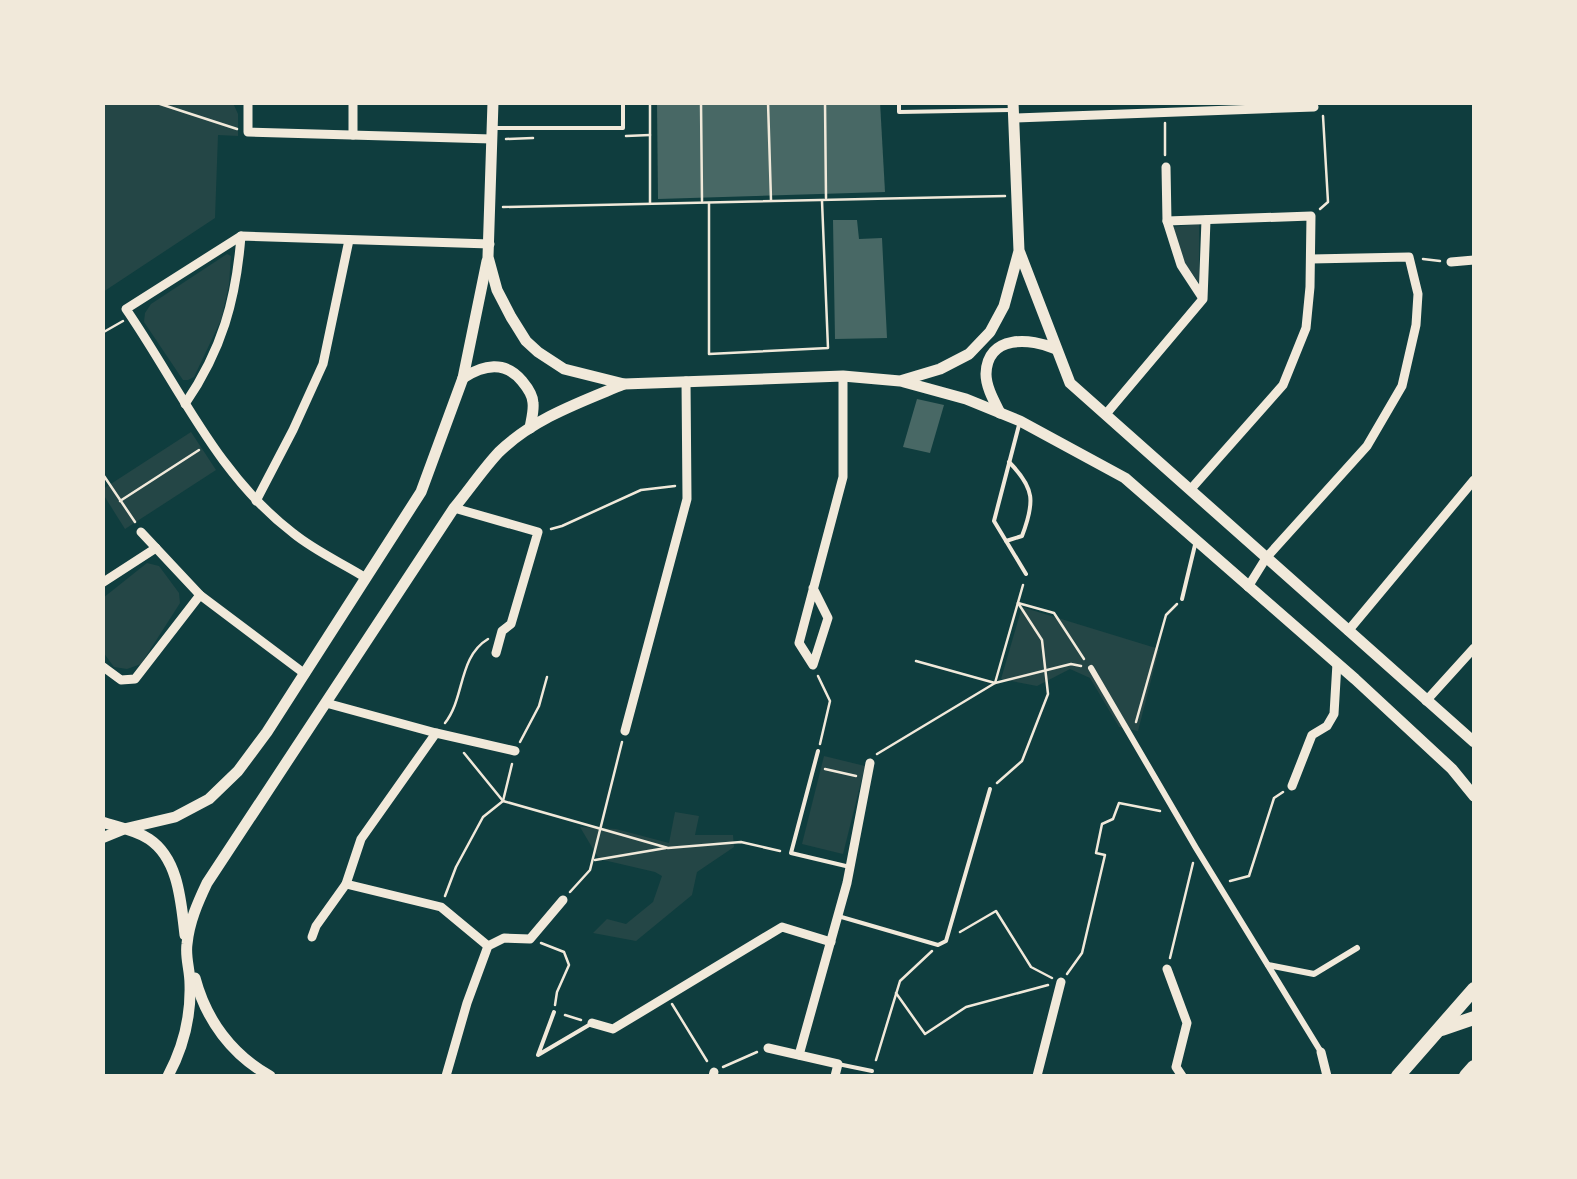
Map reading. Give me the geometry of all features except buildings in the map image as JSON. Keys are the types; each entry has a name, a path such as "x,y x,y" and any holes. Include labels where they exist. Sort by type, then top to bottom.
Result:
{"main road":[{"path":"1398,1076 1473,990"},
{"path":"1439,1030 1474,1018"},
{"path":"1466,1076 1474,1068"}],"street":[{"path":"248,102 248,132 493,134"},
{"path":"353,135 354,102"},
{"path":"102,838 175,816 209,799 238,771 421,492 463,378 489,251 493,102"},
{"path":"900,381 940,369 969,354 990,332 1004,306 1019,251 1013,110 1164,112 1314,105"},
{"path":"1166,167 1167,221 1181,265 1203,300"},
{"path":"1167,221 1310,216 1306,328 1284,385 1190,490"},
{"path":"1106,414 1203,300 1206,220"},
{"path":"366,578 294,535 230,471 126,309 241,236 489,251"},
{"path":"186,404 202,380 232,306 241,236"},
{"path":"256,500 323,364 349,240"},
{"path":"489,251 497,290 511,318 526,341 564,369 624,384 843,376 900,381 1000,412 1125,478 1337,663 1452,769 1474,796"},
{"path":"1019,251 1070,383 1474,742"},
{"path":"1248,587 1266,558 1367,446 1402,386 1416,325 1418,294 1409,257 1311,259"},
{"path":"1451,262 1474,260"},
{"path":"1000,412 988,386 986,370 999,346 1013,341 1038,341 1056,350"},
{"path":"463,378 489,366 516,374 534,403 530,428"},
{"path":"813,665 799,643 844,477 843,376"},
{"path":"625,731 687,499 686,382"},
{"path":"270,1076 242,1058 200,999 186,946 207,882 454,508 500,452 555,413 624,384"},
{"path":"1348,631 1474,480"},
{"path":"454,508 538,532 511,624 502,631 496,653"},
{"path":"141,532 200,595 305,674"},
{"path":"102,583 156,548"},
{"path":"813,665 828,618 814,588"},
{"path":"102,666 121,680 135,679 200,595"},
{"path":"1426,700 1474,648"},
{"path":"1292,786 1312,735 1327,726 1334,714 1337,663"},
{"path":"1090,668 1320,1052 1327,1076"},
{"path":"326,702 515,751"},
{"path":"312,937 346,884 361,839 436,733"},
{"path":"799,1055 850,867 870,763"},
{"path":"102,822 147,837 161,850 172,867 181,899 190,982 188,1012 177,1059 168,1076"},
{"path":"346,884 441,907 488,946"},
{"path":"446,1076 488,946 504,938 530,940 564,900"},
{"path":"592,1023 613,1029 782,927 831,942"},
{"path":"1267,965 1314,974 1357,948"},
{"path":"1167,969 1187,1024 1176,1066 1182,1076"},
{"path":"1037,1076 1060,982"},
{"path":"768,1048 838,1064 835,1076"}],"lane":[{"path":"493,134 622,128 623,102"},
{"path":"899,102 899,112 1013,110"},
{"path":"1020,421 994,520 1026,574"},
{"path":"1006,541 1022,536 1032,497 1024,478 1009,462"},
{"path":"1182,599 1196,541"},
{"path":"818,750 791,854 850,867"},
{"path":"838,916 938,945 946,941 990,788"},
{"path":"554,1012 538,1055 592,1023"},
{"path":"838,1064 872,1071"}],"path":[{"path":"154,102 248,132"},
{"path":"650,102 650,204"},
{"path":"700,102 702,203"},
{"path":"768,102 771,201"},
{"path":"709,202 709,354 828,348 825,102"},
{"path":"1310,216 1328,202 1323,113 1314,105"},
{"path":"1164,112 1166,167"},
{"path":"491,208 1017,195"},
{"path":"1409,257 1451,262"},
{"path":"102,333 130,316"},
{"path":"120,500 211,443"},
{"path":"102,473 141,532"},
{"path":"538,532 562,526 641,490 686,485"},
{"path":"995,683 1026,574"},
{"path":"1131,739 1166,615 1182,599"},
{"path":"1018,603 1054,614 1090,668"},
{"path":"990,788 1022,761 1048,694 1042,640 1018,603"},
{"path":"436,733 451,716 463,672 479,644 502,631"},
{"path":"916,661 995,683"},
{"path":"870,763 872,757 995,683 1071,664 1090,668"},
{"path":"813,665 830,701 818,750"},
{"path":"441,907 456,866 483,817 503,801 515,751 539,706 547,677"},
{"path":"564,900 590,870 625,731"},
{"path":"451,736 503,801 668,848"},
{"path":"814,766 867,778"},
{"path":"1219,884 1249,876 1274,798 1292,786"},
{"path":"896,994 926,1034 966,1006 1060,982 1082,953 1105,855 1096,853 1102,824 1112,819 1119,803 1176,814"},
{"path":"592,861 668,848 741,842 791,854"},
{"path":"1167,969 1196,848"},
{"path":"946,941 996,911 1030,966 1060,982"},
{"path":"530,940 564,952 569,965 557,992 554,1012 592,1023"},
{"path":"872,1071 900,981 938,945"},
{"path":"666,996 713,1074 768,1048"}],"shaded area":[{"path":"103,103 233,103 238,114 238,136 218,135 215,218 103,292"},
{"path":"1199,224 1199,283 1185,263 1173,227"},
{"path":"227,254 231,256 229,285 221,320 194,377 183,380 144,322 145,313 151,304"},
{"path":"191,432 216,470 125,529 103,489"},
{"path":"147,563 159,566 179,593 180,603 141,664 127,669 114,667 103,652 103,598"},
{"path":"1022,607 1159,649 1138,731 1119,727 1090,678 1070,669 1037,686 1001,679"},
{"path":"824,756 865,766 843,854 802,844"},
{"path":"675,812 699,816 695,835 733,835 734,847 697,872 692,895 636,941 593,933 607,919 626,924 653,902 662,876 599,859 580,827 616,829 669,843"}]}
